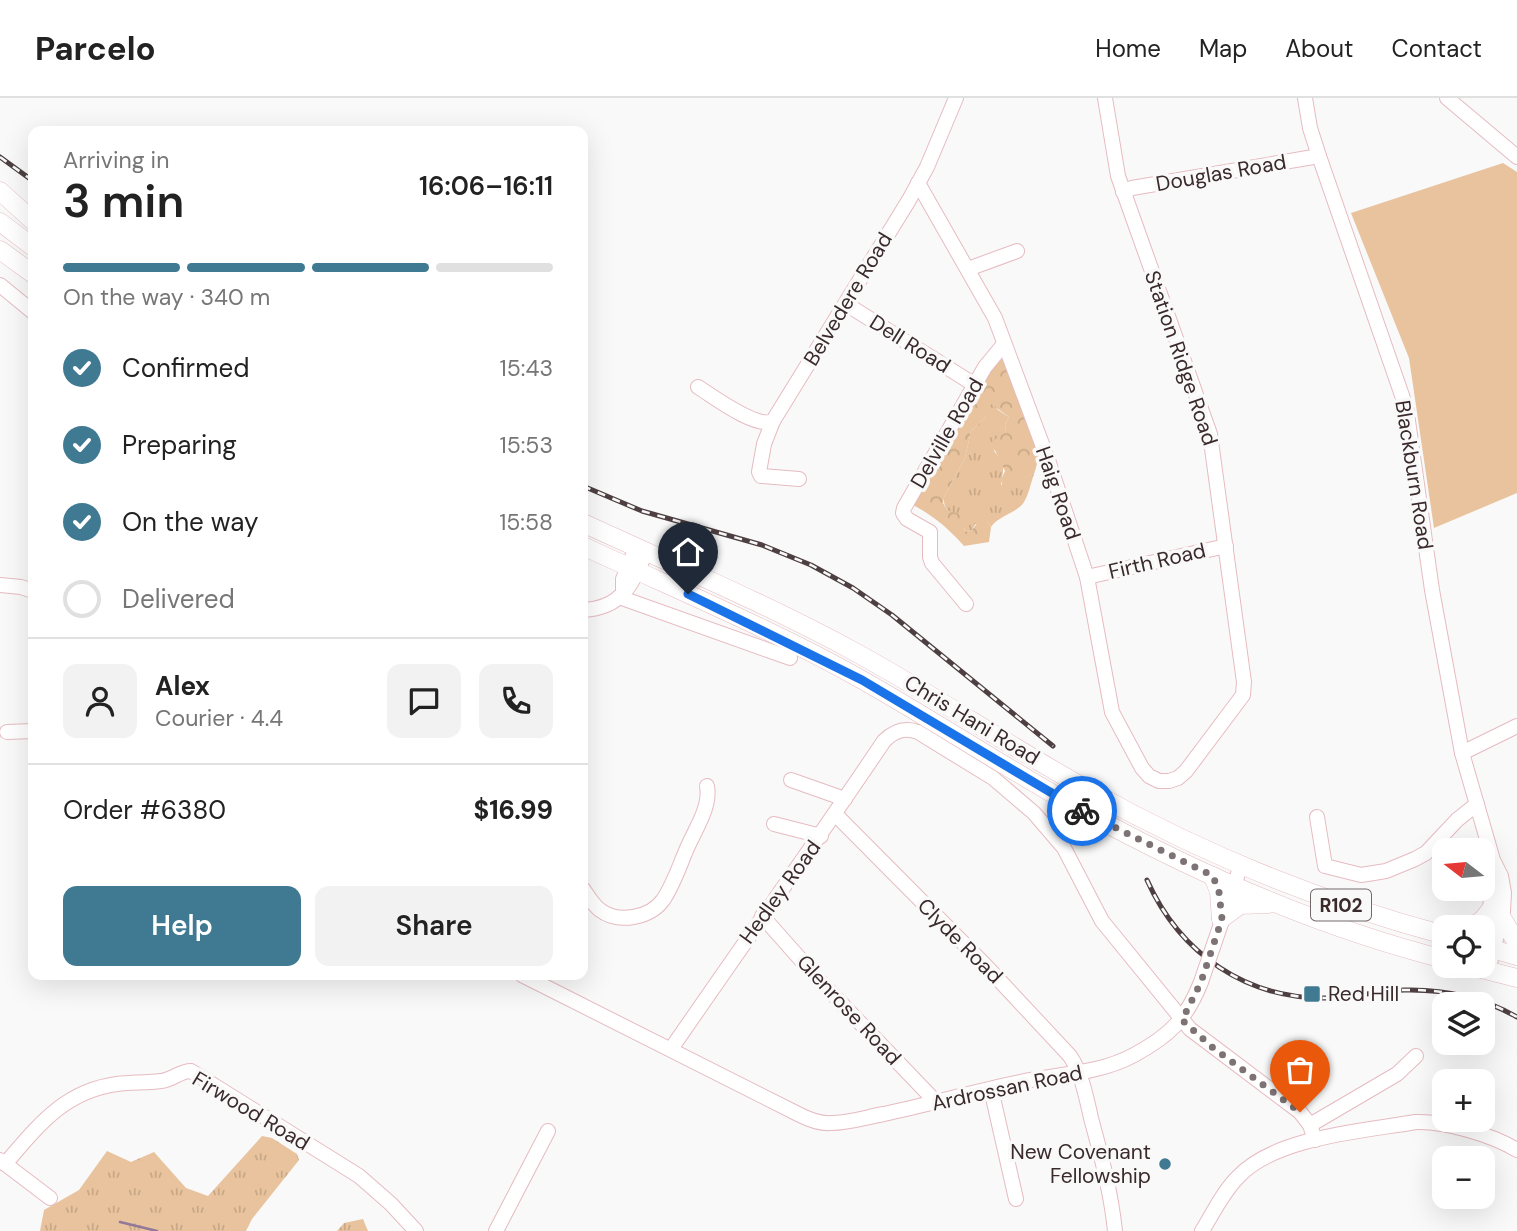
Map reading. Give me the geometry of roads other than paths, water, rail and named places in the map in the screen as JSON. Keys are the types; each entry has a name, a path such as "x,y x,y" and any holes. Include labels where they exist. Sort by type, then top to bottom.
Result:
{"main road":[{"path":"0,191 28,216"},
{"path":"0,222 28,243"},
{"path":"0,250 28,270"},
{"name":"Chris Hani Road","path":"588,525 852,650 1090,792 1177,836 1241,865 1357,910 1432,932"},
{"name":"Chris Hani Road","path":"588,548 739,618 851,674 1083,811 1213,876 1362,935 1432,955"},
{"path":"1213,876 1219,892 1222,919"},
{"path":"1222,919 1240,905 1282,905"},
{"path":"1496,914 1517,943"},
{"path":"1495,949 1517,956"},
{"path":"1495,972 1517,978"}],"street":[{"name":"Belvedere Road","path":"799,480 761,476 759,472 764,444 773,421 918,183 956,98"},
{"name":"Station Ridge Road","path":"1105,98 1118,176 1210,435 1245,690 1186,771"},
{"name":"Blackburn Road","path":"1305,98 1310,128 1319,156 1406,407 1432,590 1462,753 1493,860 1495,917"},
{"path":"1450,99 1517,157"},
{"name":"Douglas Road","path":"1123,192 1132,188 1319,156"},
{"name":"Haig Road","path":"918,183 995,318 1048,460 1087,577 1112,712 1149,776 1159,781 1169,781 1186,771"},
{"path":"968,269 1017,251"},
{"path":"5,288 28,299"},
{"path":"5,288 28,309"},
{"name":"Dell Road","path":"846,304 975,385"},
{"name":"Delville Road","path":"965,604 932,563 930,531 904,516 904,508 975,385 997,349 1004,344"},
{"path":"698,387 751,418 765,424 773,421"},
{"name":"Firth Road","path":"1087,577 1226,546"},
{"path":"588,610 603,608 632,585 633,569 641,550"},
{"path":"0,585 28,589"},
{"path":"621,595 790,658"},
{"path":"1462,753 1517,726"},
{"name":"Hedley Road","path":"671,1049 889,736 903,729 918,732 993,778 1034,813 1064,848 1102,921 1182,1020"},
{"path":"2,730 28,731"},
{"path":"791,780 845,799"},
{"path":"588,895 600,910 615,916 637,917 655,909 669,889 698,822 707,800 707,786"},
{"path":"1317,817 1324,863 1328,868 1361,875 1386,871 1426,853 1457,820 1477,804"},
{"name":"Clyde Road","path":"835,814 1048,1030 1070,1056 1079,1072"},
{"path":"774,824 821,836"},
{"name":"Ardrossan Road","path":"532,980 800,1115 820,1122 842,1122 990,1089 1106,1067 1134,1055 1168,1033 1182,1020 1201,982 1241,865"},
{"name":"Glenrose Road","path":"762,916 818,979 936,1102"},
{"path":"1182,1020 1212,1047 1300,1112 1312,1133"},
{"path":"1202,1231 1225,1193 1245,1170 1312,1133 1397,1074 1416,1056"},
{"name":"Firwood Road","path":"2,1162 57,1107 88,1090 117,1084 170,1080 185,1071 191,1071 359,1176 416,1231"},
{"path":"1079,1072 1110,1194 1115,1231"},
{"path":"990,1089 1016,1199"},
{"path":"1312,1133 1429,1121 1504,1143 1517,1150"},
{"path":"496,1231 548,1131"},
{"path":"2,1162 50,1198"}],"waterway":[{"path":"120,1222 157,1231"}],"railway":[{"path":"0,157 28,177"},
{"path":"588,488 642,511 762,545 811,565 853,588 892,615 1053,746"},
{"path":"1147,880 1178,930 1197,950 1220,968 1271,991 1299,997 1329,998 1404,990 1434,991 1476,999 1517,1017"}],"place":[{"name":"Red Hill","path":"1312,994"},
{"name":"New Covenant Fellowship","path":"1165,1164"}]}
